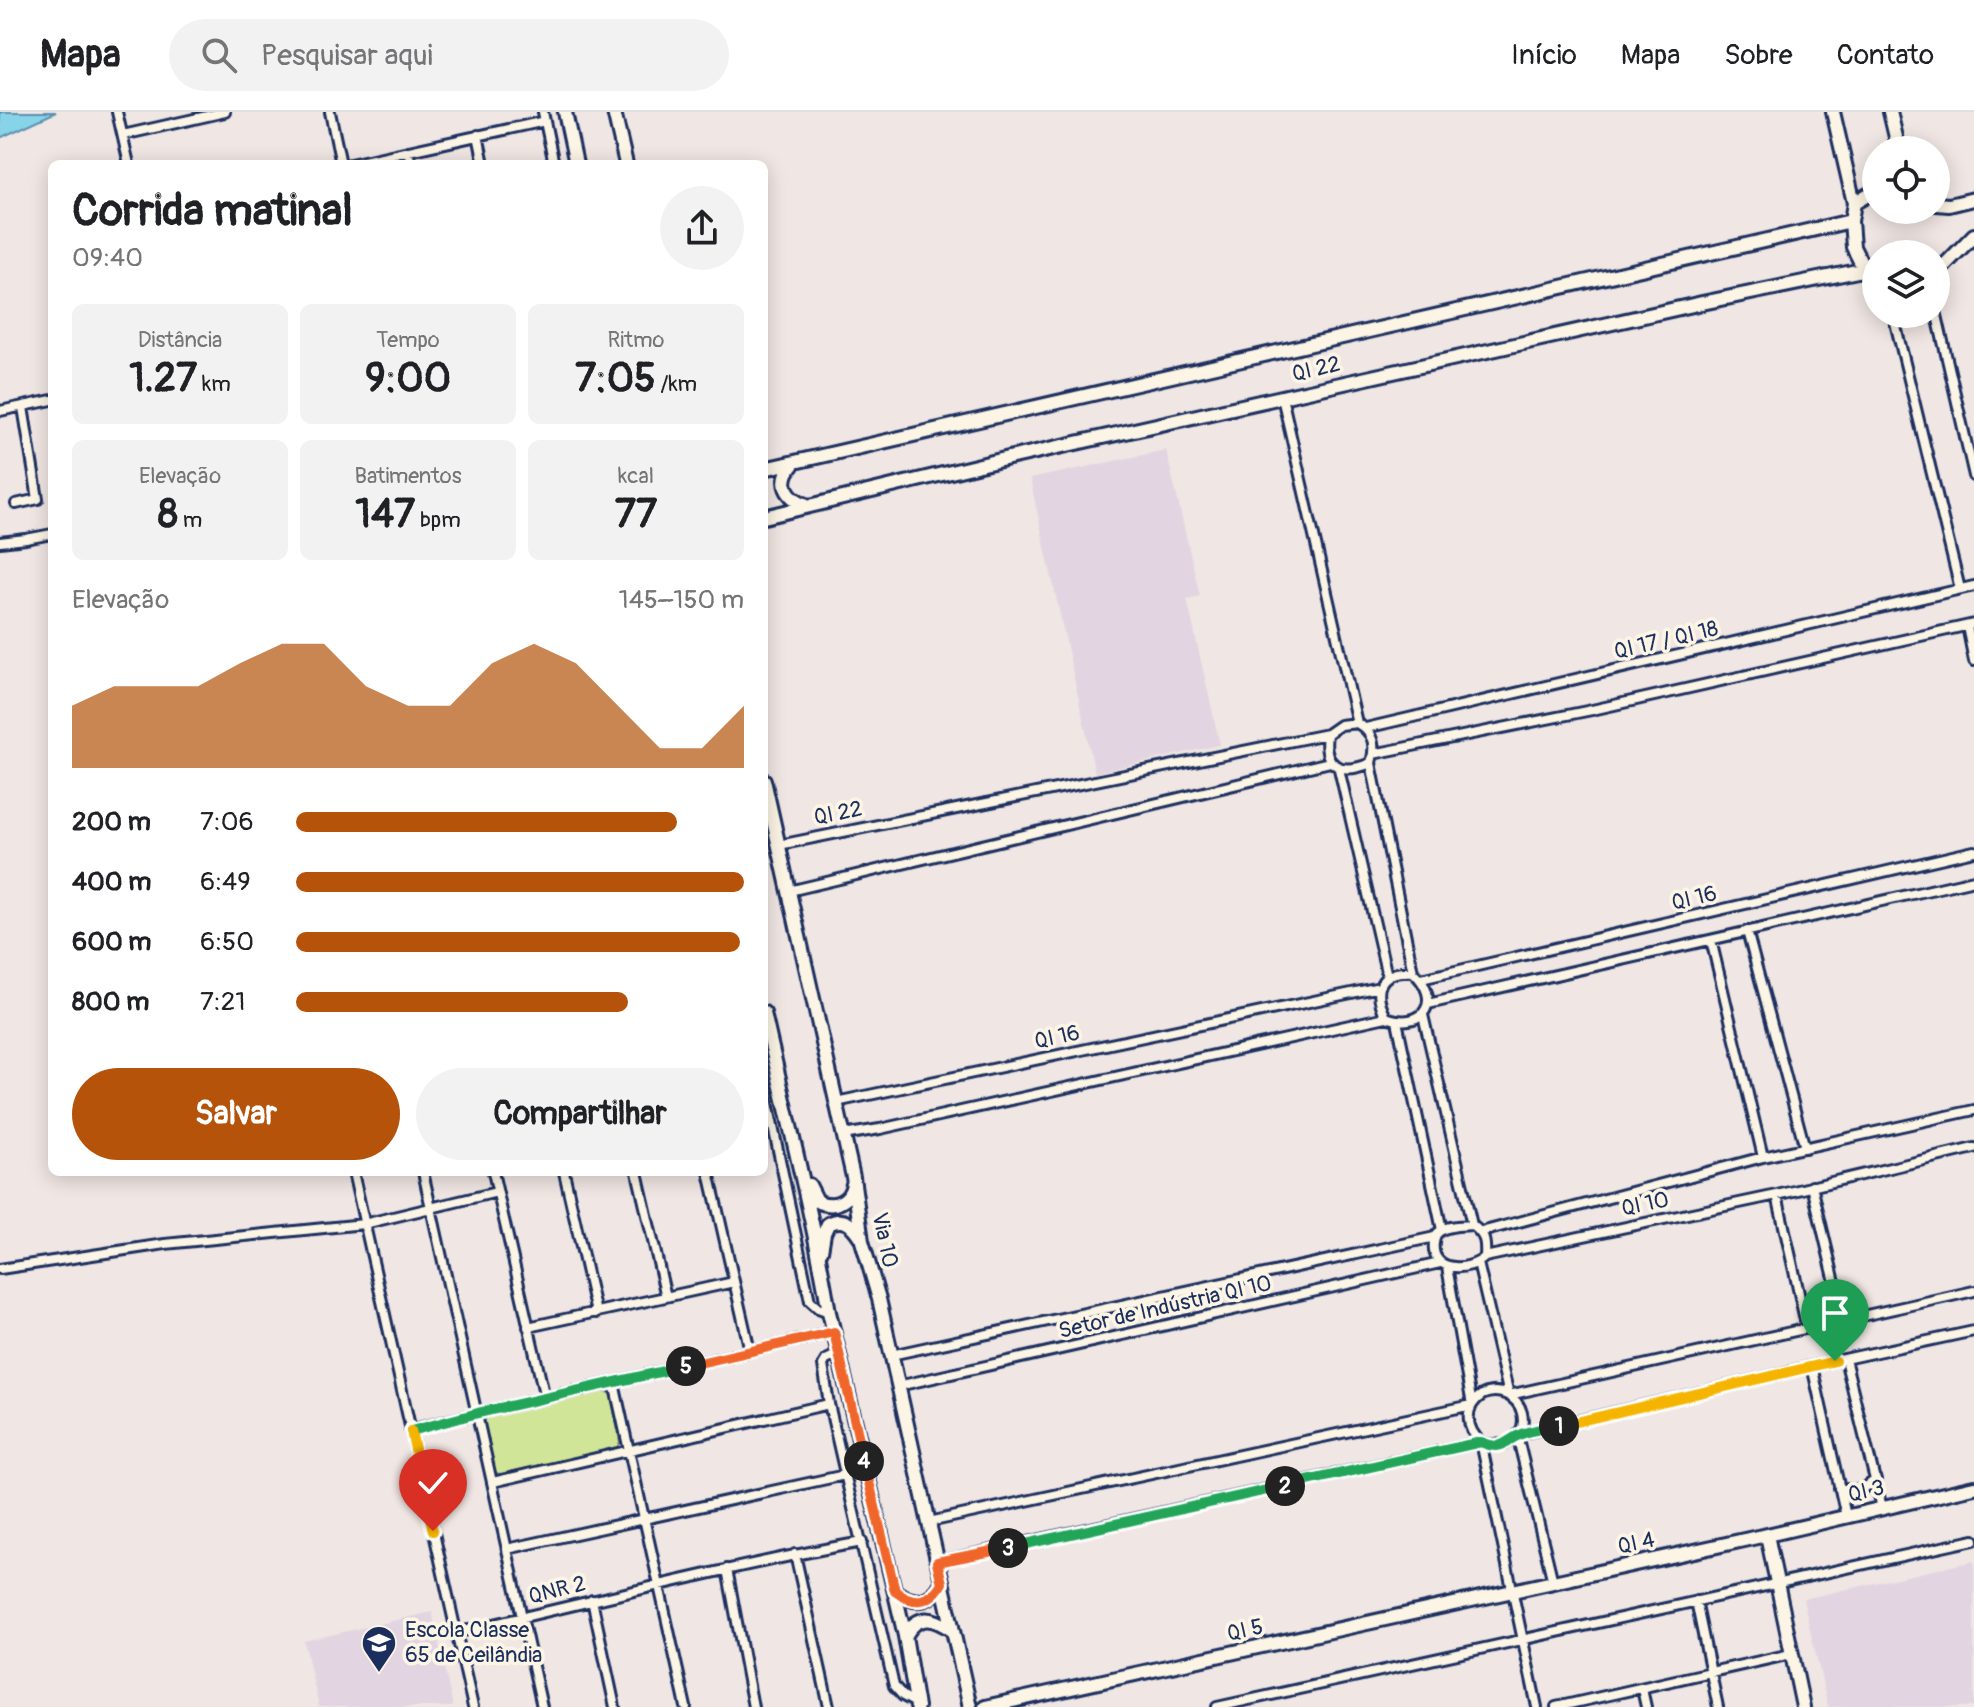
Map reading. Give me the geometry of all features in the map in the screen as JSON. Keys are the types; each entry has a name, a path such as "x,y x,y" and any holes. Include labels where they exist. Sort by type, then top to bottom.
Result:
{"street":[{"path":"117,112 128,160"},
{"path":"123,135 225,112"},
{"path":"330,112 340,160"},
{"path":"565,112 575,160"},
{"path":"614,112 624,160"},
{"path":"1833,112 1854,203 1851,221 1853,247 1862,262"},
{"path":"1890,112 1896,136"},
{"path":"368,160 478,135 544,116 553,160"},
{"path":"478,135 483,160"},
{"path":"408,151 410,160"},
{"path":"1854,203 1862,198"},
{"path":"1950,205 1973,202"},
{"path":"768,468 1851,221"},
{"path":"1950,262 1969,246 1974,235"},
{"name":"QI 22","path":"768,516 1009,458 1702,303 1862,275"},
{"path":"1896,328 1960,589"},
{"path":"1940,328 1974,476"},
{"path":"1282,397 1357,723"},
{"path":"0,411 48,401"},
{"path":"16,504 38,499 23,407"},
{"path":"794,463 787,473 786,491 799,503 809,506"},
{"path":"0,542 48,535"},
{"name":"QI 17 / QI 18","path":"1366,728 1974,586"},
{"path":"1413,972 1372,759 1374,740 1366,728 1357,723 1340,725 1327,734 1325,748 1330,762 1339,769 1357,769 1372,759 1970,625 1974,661"},
{"name":"QI 22","path":"779,845 1327,734"},
{"path":"789,891 1330,762"},
{"path":"1339,769 1387,976"},
{"name":"Via 10","path":"768,797 853,1177 862,1241 879,1299 970,1707"},
{"name":"QI 16","path":"1421,979 1974,851"},
{"path":"1428,1004 1974,880"},
{"path":"1747,931 1805,1148"},
{"path":"1711,940 1763,1157"},
{"path":"1386,1017 1379,1003 1380,987 1387,976 1399,971 1413,972 1427,990 1428,1004 1423,1015 1472,1225 1481,1232 1486,1244 1482,1260 1509,1395"},
{"name":"QI 16","path":"836,1102 1380,987"},
{"path":"843,1135 1386,1017 1409,1022 1423,1015"},
{"path":"1397,1021 1438,1233 1434,1251 1444,1265 1472,1405"},
{"path":"768,1030 797,1152 829,1312 905,1636 916,1705"},
{"path":"768,1103 810,1301 829,1312"},
{"path":"1481,1232 1763,1157 1974,1110"},
{"path":"768,1133 774,1131"},
{"name":"QI 10","path":"1482,1260 1974,1148"},
{"path":"797,1152 817,1201 822,1204 836,1204 851,1194 853,1177"},
{"path":"354,1176 473,1707"},
{"path":"424,1176 542,1707"},
{"path":"494,1176 545,1398"},
{"path":"565,1176 596,1313"},
{"path":"638,1176 666,1297"},
{"path":"710,1176 750,1351"},
{"path":"1812,1186 1844,1320"},
{"path":"0,1269 165,1244 364,1224 497,1192"},
{"path":"1777,1195 1807,1329"},
{"path":"820,1260 828,1224 842,1220 853,1226 862,1241"},
{"path":"891,1355 1472,1225"},
{"path":"1444,1265 1465,1268 1482,1260"},
{"name":"Setor de Indústria QI 10","path":"898,1386 1444,1265"},
{"path":"528,1327 734,1282"},
{"path":"1509,1395 1974,1291"},
{"path":"1517,1435 1974,1331"},
{"path":"410,1430 834,1332"},
{"path":"839,1354 826,1360 823,1365 829,1404 894,1686 916,1705"},
{"path":"1845,1359 1882,1508"},
{"path":"1812,1366 1846,1516"},
{"path":"614,1383 686,1707"},
{"path":"1489,1392 1509,1395 1522,1413 1522,1425 1517,1435 1501,1446 1481,1442 1469,1426 1468,1416 1472,1405 1489,1392"},
{"path":"493,1482 829,1404"},
{"path":"929,1522 1472,1405"},
{"path":"1517,1435 1553,1582"},
{"path":"937,1562 1481,1442"},
{"path":"1481,1442 1537,1707"},
{"path":"507,1549 845,1475"},
{"path":"1839,1488 1855,1491 1866,1488 1876,1479"},
{"name":"QI 3","path":"1767,1535 1974,1487"},
{"path":"1767,1535 1803,1707"},
{"name":"QI 4","path":"1513,1591 1767,1535"},
{"path":"1217,1707 1974,1540"},
{"name":"QNR 2","path":"455,1633 659,1584 862,1542"},
{"path":"795,1554 829,1707"},
{"path":"727,1569 753,1707"},
{"path":"895,1591 902,1596 922,1600 936,1593 942,1583"},
{"name":"QI 5","path":"985,1707 1513,1591"},
{"path":"592,1600 615,1707"},
{"path":"1696,1601 1718,1707"},
{"path":"905,1636 910,1626 931,1619 952,1630"},
{"path":"1556,1707 1791,1654"},
{"path":"1642,1689 1646,1707"}],"shaded area":[{"path":"1166,450 1200,596 1187,599 1220,745 1095,773 1030,479"},
{"path":"1974,1561 1974,1707 1828,1707 1803,1599"},
{"name":"Escola Classe 65 de Ceilândia","path":"432,1612 453,1707 319,1707 304,1641"}],"green space":[{"path":"605,1391 611,1394 620,1442 617,1448 495,1473 484,1422 486,1417"}],"water":[{"path":"0,112 56,112 0,138"}],"place":[{"name":"Escola Classe 65 de Ceilândia","path":"379,1674"}],"route":[{"path":"433,1531 410,1430 834,1332 895,1591 902,1596 922,1600 936,1593 942,1583 937,1562 1481,1442 1501,1446 1517,1435 1835,1361"}]}
